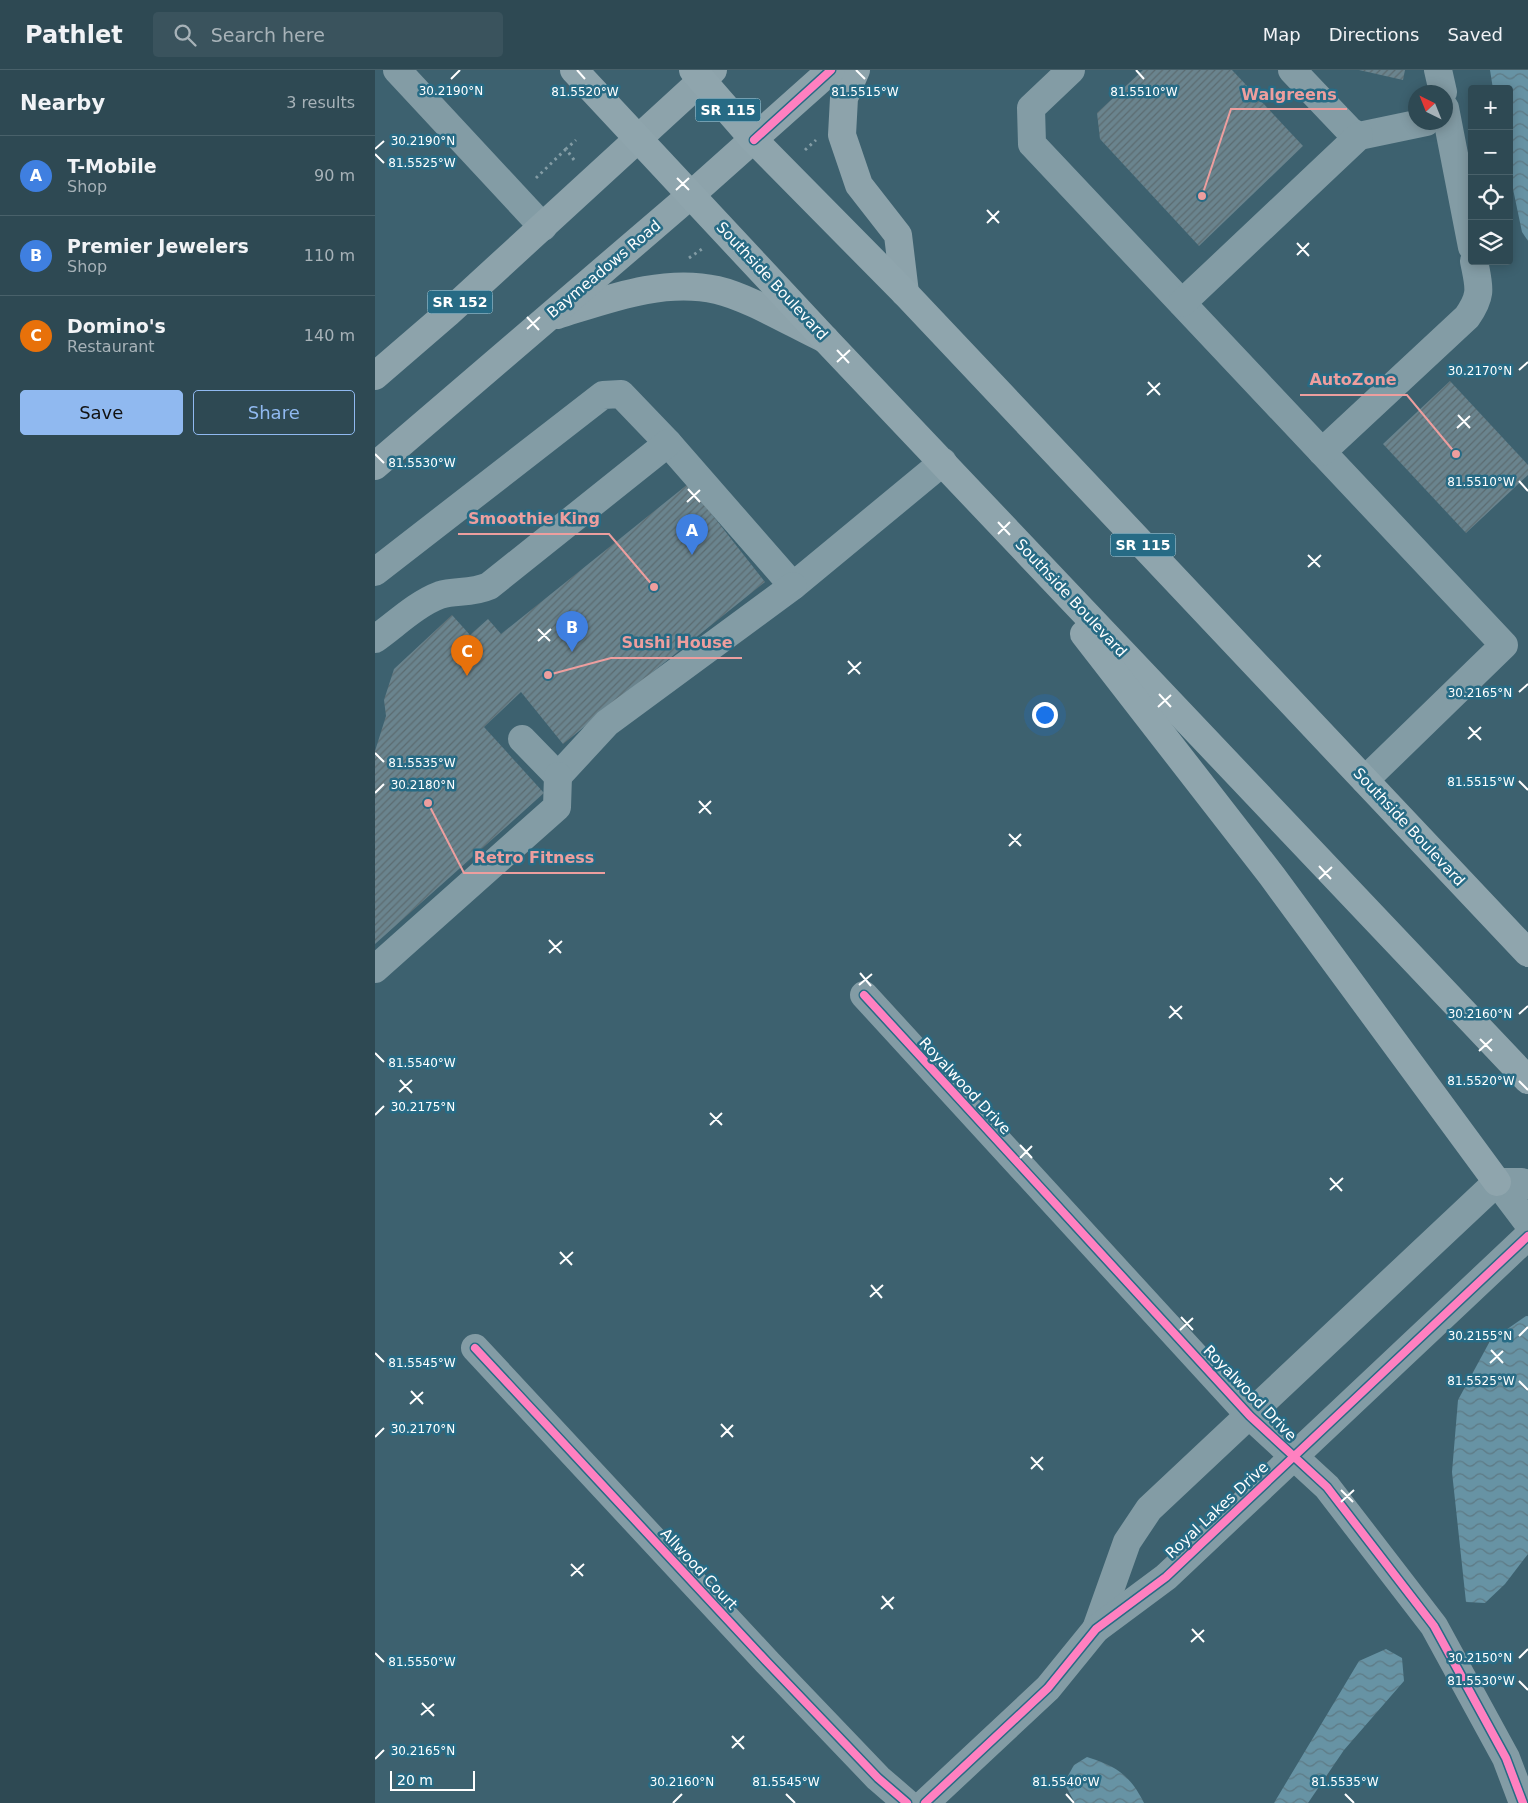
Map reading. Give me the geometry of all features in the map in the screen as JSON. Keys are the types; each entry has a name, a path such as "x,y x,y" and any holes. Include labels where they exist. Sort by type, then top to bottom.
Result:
{"highway":[{"name":"Southside Boulevard","path":"574,70 692,194 826,340 1528,1080"},
{"name":"Southside Boulevard","path":"703,73 754,140 905,293 1528,953"},
{"path":"986,509 1271,876 1497,1182"}],"main road":[{"name":"Baymeadows Road","path":"375,466 692,194 831,70"},
{"path":"856,70 844,98 842,135 859,185 899,235 905,293"},
{"name":"SR 152","path":"375,376 543,227 638,138 703,73"},
{"path":"546,318 619,296 659,287 688,287 718,290 826,340"}],"street":[{"path":"397,70 543,227"},
{"path":"1071,70 1031,108 1032,144 1504,644 1365,780"},
{"path":"1292,70 1350,131 1359,136"},
{"path":"1438,70 1439,85"},
{"path":"1182,303 1359,136 1408,122"},
{"path":"1445,130 1468,230"},
{"path":"1322,452 1467,317 1478,300 1479,284 1475,265"},
{"path":"375,572 603,395 621,394 668,444 793,586"},
{"path":"375,639 425,603 441,594 479,591 489,586 668,444"},
{"path":"375,969 557,807 558,776 607,723 793,586 943,462"},
{"path":"522,739 558,776"},
{"name":"Royalwood Drive","path":"864,995 1250,1416 1327,1487 1434,1626 1506,1758 1523,1803"},
{"path":"1497,1182 1522,1182 1528,1185"},
{"path":"1497,1182 1528,1223"},
{"name":"Royal Lakes Drive","path":"1096,1630 1127,1542 1149,1509 1497,1182"},
{"name":"Royal Lakes Drive","path":"925,1803 1048,1688 1096,1630 1166,1577 1528,1236"},
{"name":"Allwood Court","path":"475,1348 773,1669 878,1778 907,1803"}],"path":[{"path":"535,180 576,140"},
{"path":"566,149 576,163"}],"water":[{"path":"1490,70 1528,70 1528,241 1522,232 1513,189 1513,85 1492,85"},
{"path":"1528,1316 1528,1554 1505,1584 1485,1603 1466,1602 1452,1472 1458,1400 1490,1341"},
{"path":"1386,1649 1402,1658 1404,1681 1344,1750 1308,1803 1274,1803 1359,1661"},
{"path":"1087,1757 1106,1764 1121,1773 1133,1785 1144,1803 1075,1803 1064,1783 1074,1765"}],"building":[{"path":"1143,70 1232,70 1303,146 1199,246 1100,139 1097,113"},
{"path":"1359,70 1405,70 1403,80"},
{"path":"1450,381 1528,465 1528,475 1466,533 1383,444"},
{"path":"688,484 765,582 563,744 521,692 484,727 544,793 375,944 375,751 386,716 384,700 394,669 452,615 470,635 488,619 501,634"}],"cycle path":[{"path":"754,140 831,70"},
{"path":"864,995 1250,1416 1327,1487 1434,1626 1506,1758 1523,1803"},
{"path":"925,1803 1048,1688 1096,1629 1166,1577 1528,1236"},
{"path":"475,1348 767,1662 878,1778 907,1803"}],"place":[{"name":"Walgreens","path":"1202,196"},
{"name":"AutoZone","path":"1456,454"},
{"name":"T-Mobile","path":"692,555"},
{"name":"Smoothie King","path":"654,587"},
{"name":"Premier Jewelers","path":"572,652"},
{"name":"Sushi House","path":"548,675"},
{"name":"Domino's","path":"467,676"},
{"name":"Retro Fitness","path":"428,803"}]}
